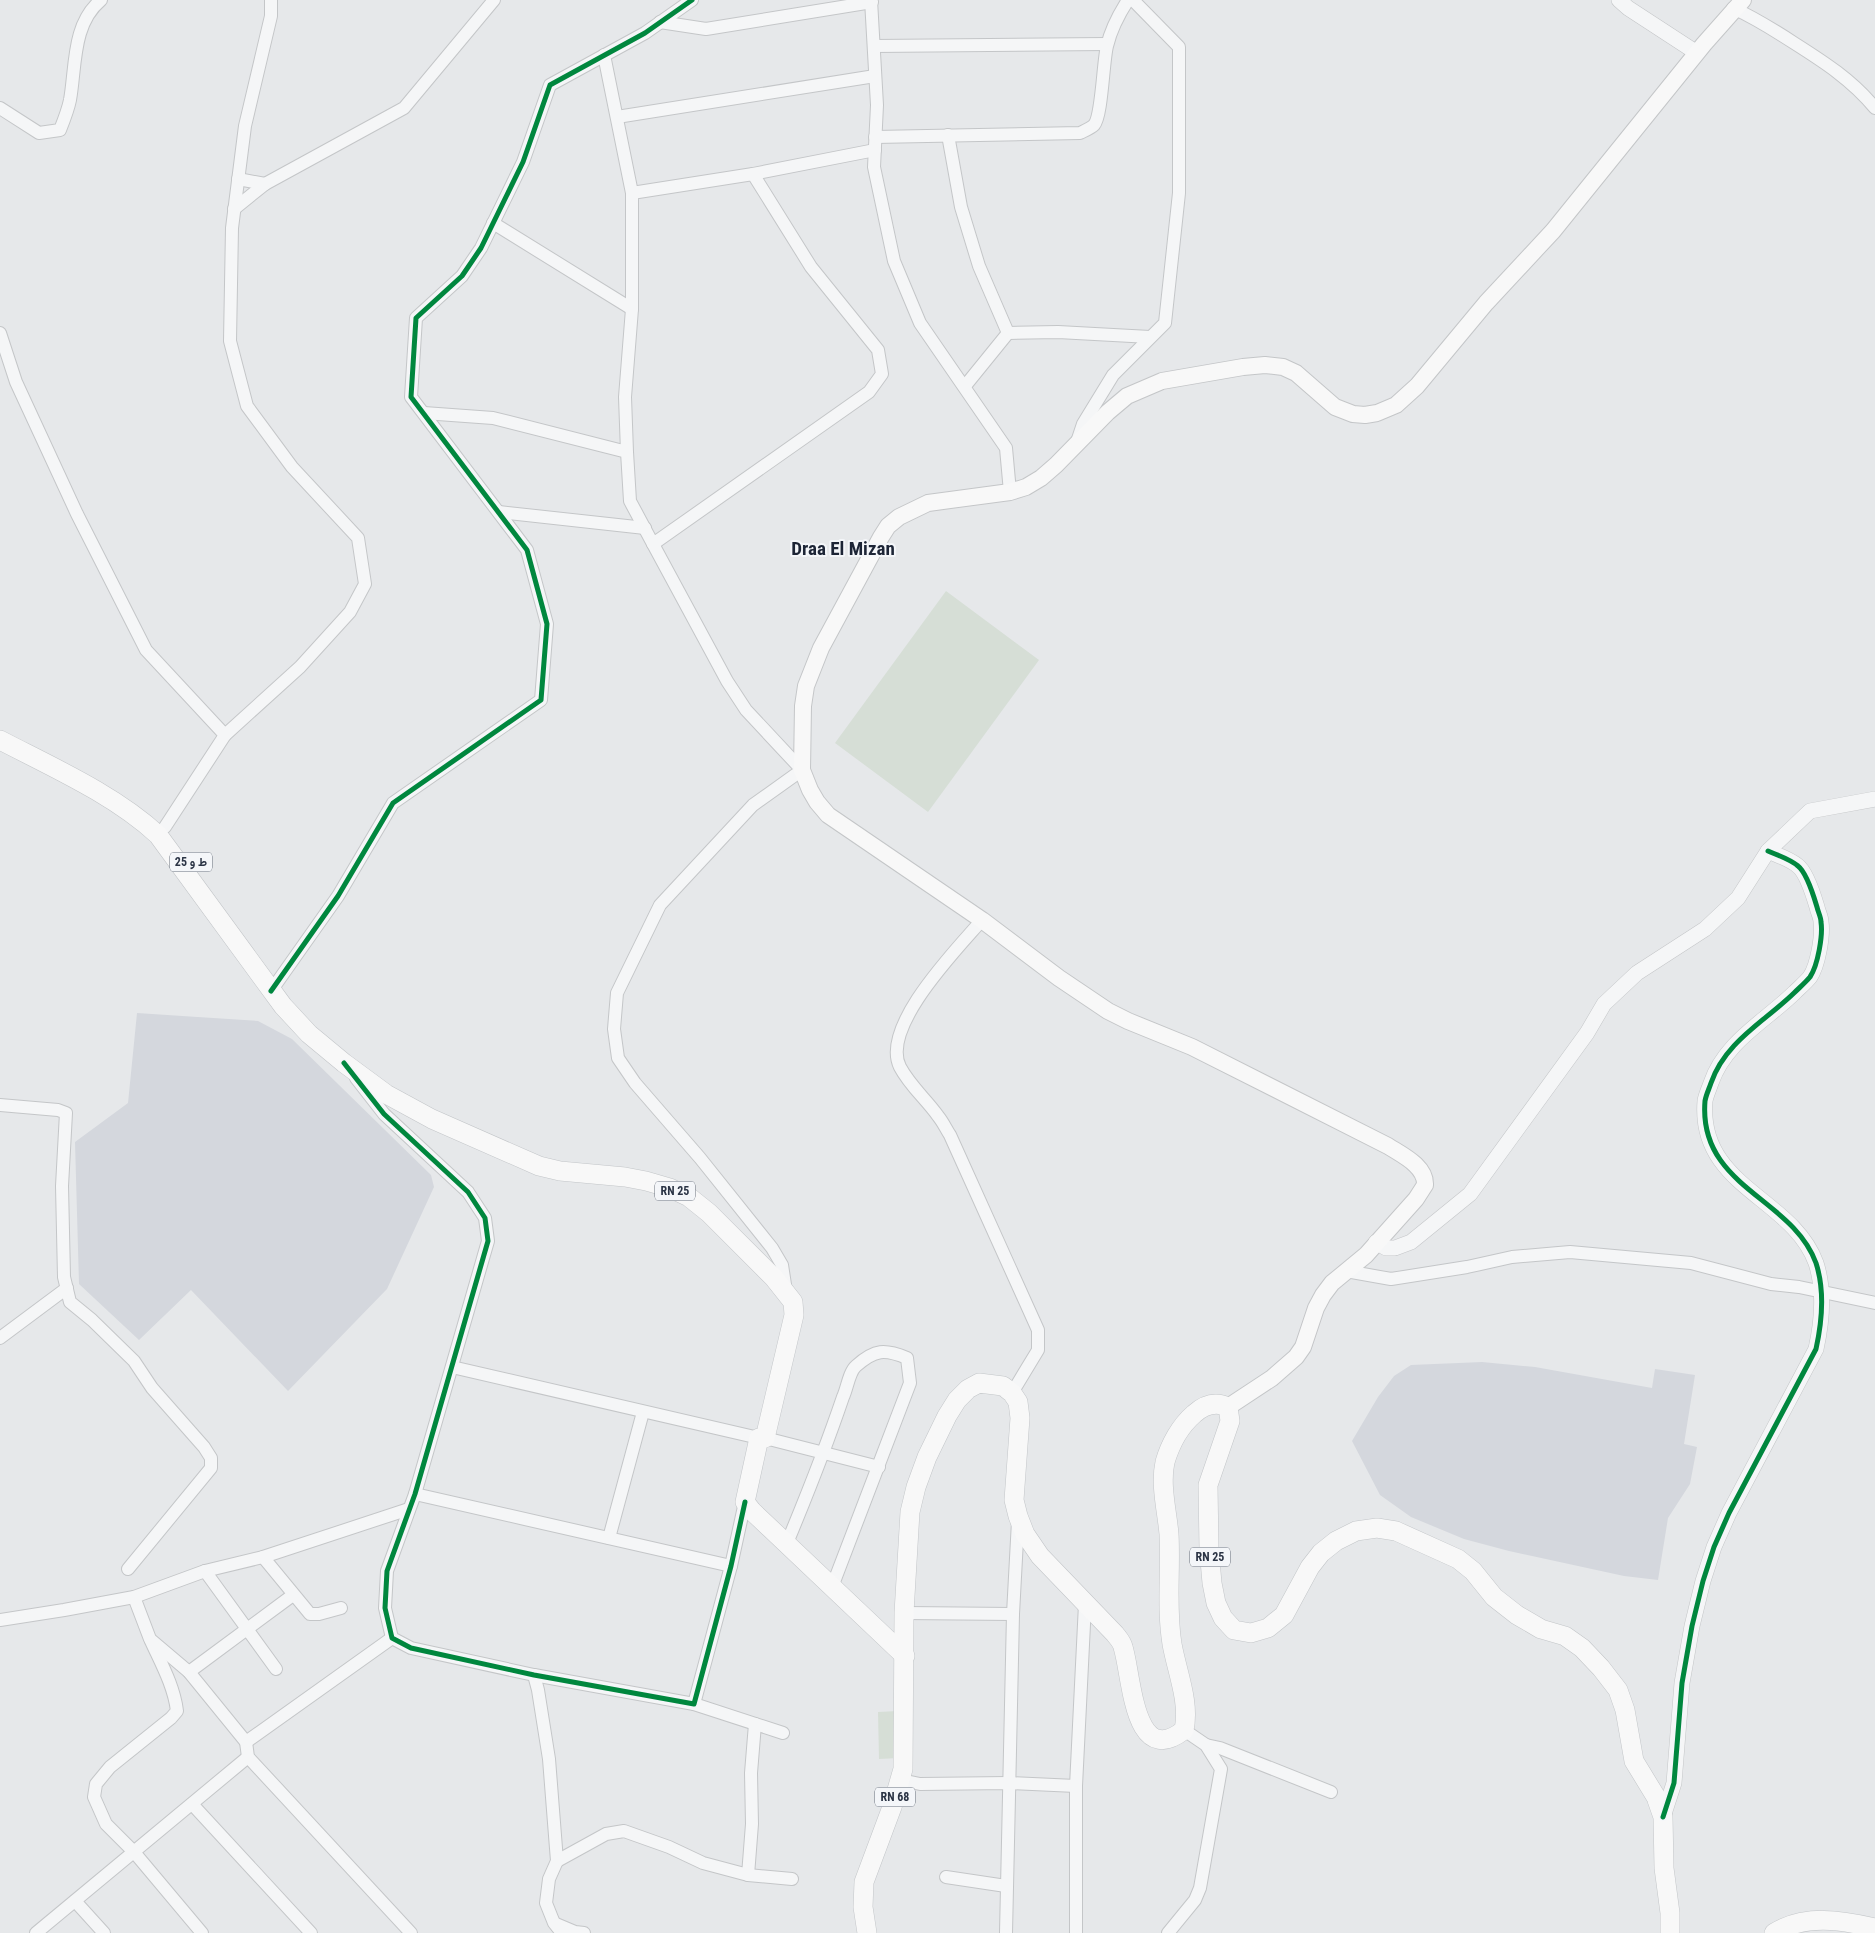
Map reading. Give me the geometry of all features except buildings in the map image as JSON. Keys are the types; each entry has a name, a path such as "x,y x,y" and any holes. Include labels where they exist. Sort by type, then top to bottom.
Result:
{"main road":[{"path":"904,1656 904,1613 910,1512 916,1487 927,1457 947,1416 957,1400 968,1389 979,1383 1003,1386 1012,1393 1018,1402 1020,1418 1014,1500 1025,1534 1040,1556 1123,1644 1138,1718 1144,1729 1154,1738 1165,1740 1176,1736 1184,1730 1187,1718 1172,1645 1169,1620 1169,1536 1164,1479 1165,1463 1180,1430 1204,1406 1221,1404 1228,1407 1272,1378 1296,1357 1323,1295 1332,1283 1366,1255 1422,1191 1426,1179 1416,1164 1388,1146 1192,1047 1108,1011 982,920 828,815 810,790 802,770 803,706 806,686 821,648 881,537 888,526 899,517 928,503 1010,492 1026,487 1041,478 1108,412 1127,396 1162,381 1265,365 1283,367 1296,372 1335,407 1352,414 1365,416 1396,405 1417,386 1486,303 1553,231 1738,4"},
{"name":"ط و 25","path":"0,726 92,776 144,807 165,827 274,987"},
{"name":"RN 25","path":"0,740 63,773 142,820 158,835 309,1034 386,1094 432,1119 540,1166 560,1171 625,1177 646,1181 670,1188 689,1197 709,1213 786,1291 793,1302 794,1315 745,1502"},
{"name":"RN 25","path":"1228,1407 1230,1421 1208,1485 1209,1549 1216,1603 1223,1618 1234,1630 1251,1633 1268,1628 1284,1615 1310,1567 1321,1554 1336,1541 1356,1531 1377,1528 1396,1531 1458,1559 1473,1571 1494,1597 1517,1615 1541,1629 1565,1636 1582,1648 1618,1690 1625,1710 1634,1761 1656,1797 1663,1817 1664,1868 1670,1914 1670,1933"},
{"path":"745,1502 752,1511 904,1656"},
{"name":"RN 68","path":"867,1933 863,1895 864,1882 901,1780 904,1754 904,1656"},
{"path":"1774,1933 1797,1924 1818,1920 1847,1921 1875,1928"}],"street":[{"path":"0,108 39,133 60,130 70,102 78,36 91,8 101,0"},
{"path":"165,827 225,735 300,667 350,612 365,584 358,538 292,467 247,406 230,340 234,209 245,126 271,16 271,0"},
{"path":"234,209 265,184 404,108 494,0"},
{"path":"274,987 338,896 393,803 541,700 548,624 527,550 411,397 416,318 462,276 481,248 523,162 550,85 646,32 692,0"},
{"path":"632,193 753,174 875,144 948,136 1080,132 1094,125 1099,112 1107,44 1117,17 1128,0"},
{"path":"1076,445 1083,424 1113,374 1165,323 1179,193 1179,47 1132,0"},
{"path":"1619,0 1628,8 1697,53"},
{"path":"660,22 706,29 871,1 877,105 874,167 894,261 920,323 1006,448 1010,492"},
{"path":"1738,4 1754,18 1829,65 1859,89 1875,108"},
{"path":"874,46 1107,44"},
{"path":"604,55 632,193 632,309 625,397 630,500 726,681 741,703 764,730 802,770 754,805 660,906 617,993 614,1029 618,1058 635,1082 700,1158 772,1248 782,1265 786,1291"},
{"path":"617,117 875,76"},
{"path":"948,136 961,207 979,266 1008,333"},
{"path":"653,544 869,392 882,374 878,350 811,268 753,174"},
{"path":"238,179 265,184"},
{"path":"493,223 632,309"},
{"path":"965,386 1008,333 1058,332 1150,337"},
{"path":"0,333 20,391 77,514 146,650 225,735"},
{"path":"424,413 493,418 627,452"},
{"path":"499,512 645,528"},
{"path":"1376,1242 1386,1248 1395,1248 1411,1242 1470,1194 1587,1033 1604,1004 1637,973 1705,929 1738,898 1768,850 1810,811 1875,799"},
{"path":"1663,1817 1674,1783 1682,1683 1692,1626 1703,1581 1714,1547 1729,1513 1816,1349 1822,1322 1821,1291 1816,1263 1805,1244 1789,1224 1730,1173 1714,1151 1706,1126 1705,1100 1716,1070 1739,1039 1785,1002 1810,976 1819,950 1822,922 1812,892 1799,867 1768,850"},
{"path":"982,920 933,977 916,1002 902,1027 895,1051 900,1067 916,1091 938,1115 950,1135 1038,1330 1038,1350 1012,1393"},
{"path":"338,1058 384,1114 468,1192 485,1218 488,1241 452,1367 438,1408 415,1494 387,1571 385,1608 392,1638 410,1648 534,1675 694,1704 783,1733"},
{"path":"0,1105 58,1110 66,1113 62,1186 64,1278 70,1302 92,1320 134,1361 152,1388 204,1447 211,1458 211,1468 128,1569"},
{"path":"1346,1272 1391,1279 1468,1268 1512,1257 1570,1252 1691,1263 1771,1284 1821,1291 1875,1303"},
{"path":"0,1338 67,1288"},
{"path":"787,1543 824,1453 854,1367 872,1354 881,1351 907,1358 910,1382 832,1587"},
{"path":"452,1367 762,1438 879,1467"},
{"path":"609,1538 643,1412"},
{"path":"415,1494 731,1566"},
{"path":"694,1704 731,1566 745,1502"},
{"path":"0,1620 134,1597 205,1571 263,1557 409,1509"},
{"path":"1006,1933 1013,1614 1018,1516"},
{"path":"263,1557 310,1614 319,1614 341,1608"},
{"path":"205,1571 276,1669"},
{"path":"189,1672 293,1595"},
{"path":"134,1597 168,1680 176,1702 177,1711 171,1718 110,1767 96,1784 94,1797 106,1824 134,1852 202,1933"},
{"path":"1076,1933 1076,1786 1085,1604"},
{"path":"904,1613 1013,1614"},
{"path":"246,1742 392,1638"},
{"path":"150,1639 189,1672 246,1742 248,1757 411,1933"},
{"path":"534,1675 549,1759 557,1861 549,1879 546,1903 558,1928 584,1933"},
{"path":"748,1874 752,1824 751,1773 756,1724"},
{"path":"1184,1730 1206,1745 1220,1748 1331,1792"},
{"path":"1168,1933 1195,1900 1200,1888 1221,1769 1206,1745"},
{"path":"36,1933 248,1757"},
{"path":"901,1780 920,1784 1009,1783 1076,1786"},
{"path":"192,1804 311,1933"},
{"path":"557,1861 606,1834 624,1831 669,1847 703,1864 748,1874 792,1879"},
{"path":"946,1877 1006,1886"},
{"path":"75,1901 104,1933"}],"shaded area":[{"path":"946,591 1039,660 928,812 835,743"},
{"path":"137,1013 258,1021 292,1039 431,1175 434,1187 387,1289 288,1391 191,1290 139,1340 79,1284 75,1142 128,1103"},
{"path":"1482,1362 1535,1367 1652,1388 1655,1369 1695,1375 1684,1444 1697,1447 1690,1484 1668,1518 1658,1580 1624,1576 1509,1551 1464,1539 1411,1517 1380,1495 1352,1441 1378,1397 1394,1376 1411,1365"},
{"path":"898,1711 899,1758 879,1759 878,1712"}],"cycle path":[{"path":"271,991 338,896 393,803 541,700 547,624 527,550 411,397 416,318 462,276 481,248 523,162 550,85 645,33 692,0"},
{"path":"1663,1817 1674,1783 1682,1683 1692,1626 1703,1581 1714,1547 1729,1513 1816,1349 1820,1328 1821,1284 1816,1263 1804,1241 1788,1222 1731,1173 1716,1153 1707,1130 1705,1101 1717,1069 1736,1044 1808,979 1813,972 1818,958 1821,920 1807,879 1801,869 1795,864 1768,851"},
{"path":"344,1063 384,1114 468,1192 485,1218 488,1241 415,1494 387,1571 385,1608 392,1638 411,1648 534,1675 694,1704 731,1566 745,1502"}],"district":[{"name":"Draa El Mizan","path":"843,548"}]}
